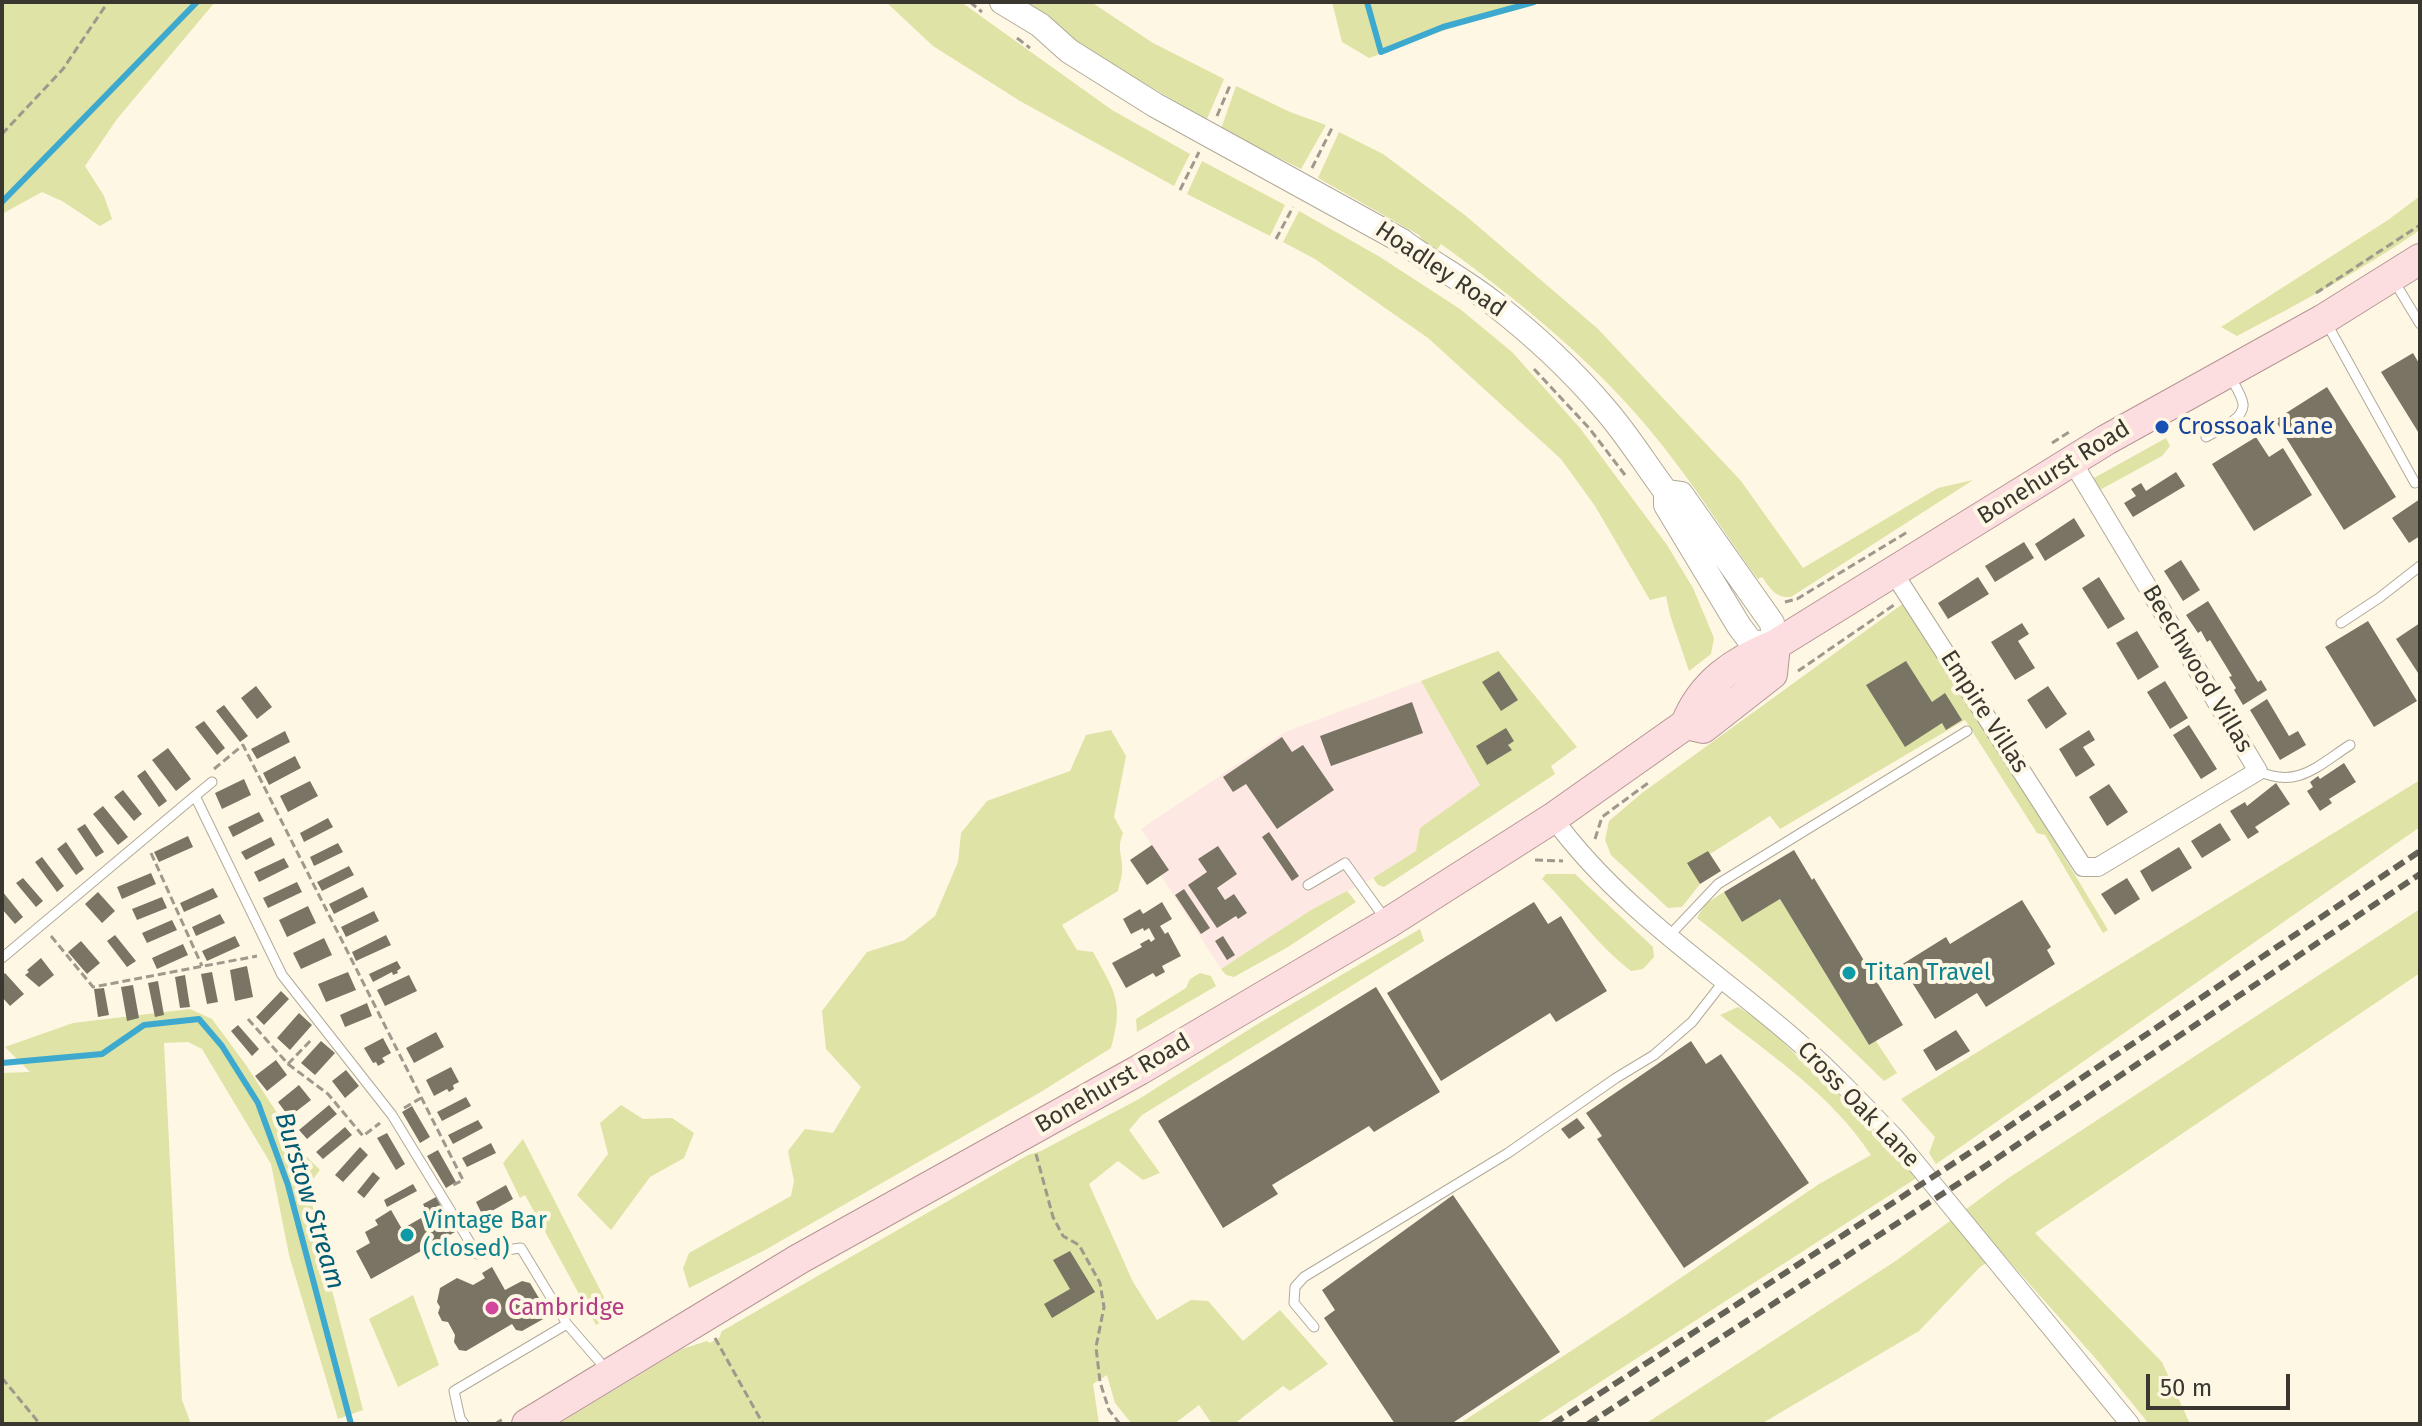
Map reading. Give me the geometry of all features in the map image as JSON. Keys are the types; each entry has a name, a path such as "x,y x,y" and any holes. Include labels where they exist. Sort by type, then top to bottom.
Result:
{"main road":[{"name":"Bonehurst Road","path":"527,1424 799,1259 1027,1134 1388,923 1553,818 1686,724 1695,702 1743,657 1775,645 1900,583 2062,452 2228,371 2317,308 2393,278 2420,259"}],"street":[{"name":"Hoadley Road","path":"997,11 1040,25 1069,51 1155,105 1402,241 1492,302 1537,339 1606,410 1666,492 1681,494 1772,623 1775,645"},
{"name":"Beechwood Villas","path":"2062,452 2258,771 2098,867 2083,867 2073,852"},
{"name":"Empire Villas","path":"1900,583 2073,852"},
{"name":"Cross Oak Lane","path":"1553,818 1594,870 1668,937 1829,1070 1896,1139 2130,1424"}],"lane":[{"path":"2393,278 2420,324"},
{"path":"2317,308 2336,337 2415,483"},
{"path":"2206,437 2239,416 2242,410 2243,404 2228,371"},
{"path":"2341,623 2420,566"},
{"path":"1668,937 1718,884 1967,731"},
{"path":"2258,771 2286,780 2298,778 2350,745"},
{"path":"2,958 212,782"},
{"path":"195,796 282,975 392,1115 477,1254 521,1248 567,1324 608,1376"},
{"path":"1308,885 1345,863 1388,923"},
{"path":"1314,1327 1294,1303 1295,1287 1304,1277 1508,1153 1654,1055 1692,1022 1724,981"},
{"path":"464,1424 454,1391 567,1324"}],"path":[{"path":"2,134 63,69 108,2"},
{"path":"970,2 997,11"},
{"path":"1015,37 1040,54"},
{"path":"2317,308 2420,225"},
{"path":"1530,365 1589,428 1632,484"},
{"path":"2062,452 2074,429"},
{"path":"1774,600 1789,602 1797,599 1918,525"},
{"path":"1788,679 1900,583"},
{"path":"212,782 207,775 243,745 463,1180 440,1193"},
{"path":"1594,842 1602,817 1652,780"},
{"path":"144,838 202,966"},
{"path":"41,924 93,987 271,953"},
{"path":"248,1019 288,1064 328,1094 363,1136 421,1098"},
{"path":"288,1064 323,1027"},
{"path":"1027,1134 1035,1147 1053,1217 1063,1236 1079,1245 1100,1283 1104,1307 1096,1347 1100,1382 1109,1410 1120,1424"},
{"path":"708,1334 715,1338 763,1424"},
{"path":"2,1378 40,1424"}],"shaded area":[{"path":"1421,681 1480,785 1421,828 1416,851 1373,878 1311,910 1221,969 1161,876 1169,870 1141,829 1285,732"}],"green space":[{"path":"2,2 215,2 117,119 85,166 104,196 112,219 100,226 42,192 2,214"},
{"path":"886,2 961,2 1112,110 1190,154 1174,186 1020,101 933,46"},
{"path":"1020,2 1091,2 1153,43 1224,79 1207,119 1107,62"},
{"path":"1332,2 1521,2 1369,58 1342,42"},
{"path":"1236,86 1326,125 1301,169 1221,129"},
{"path":"1339,132 1383,154 1466,216 1597,328 1741,481 1803,568 1938,488 1973,480 1791,597 1777,594 1762,577 1758,579 1638,416 1559,337 1441,244 1432,257 1419,235 1318,178"},
{"path":"1202,161 1285,205 1270,236 1187,194"},
{"path":"2420,196 2420,230 2398,245 2237,336 2221,327 2388,220"},
{"path":"1299,211 1380,257 1460,309 1512,352 1580,428 1667,545 1693,588 1714,638 1711,654 1689,671 1666,596 1650,600 1595,506 1561,459 1428,338 1315,259 1283,242"},
{"path":"2166,438 2170,446 2162,456 2098,491 2094,478"},
{"path":"1904,603 2033,805 2108,930 2103,933 2045,835 2037,833 1965,720 1780,829 1770,816 1710,854 1708,851 1688,863 1700,884 1682,907 1668,908 1611,855 1605,840 1609,821 1642,793"},
{"path":"1498,651 1577,747 1551,766 1555,774 1384,887 1378,885 1373,878 1416,851 1420,828 1480,785 1421,681"},
{"path":"1111,730 1126,756 1114,817 1123,833 1120,848 1122,873 1118,891 1062,925 1077,950 1093,952 1112,988 1117,1019 1111,1048 1039,1093 765,1250 689,1288 683,1268 689,1253 791,1196 794,1181 788,1151 805,1129 833,1133 861,1087 826,1049 822,1011 867,952 905,940 935,916 958,862 961,833 987,801 1070,771 1086,735"},
{"path":"2420,780 2420,827 1936,1164 1929,1153 1935,1137 1901,1099"},
{"path":"1546,874 1575,874 1653,947 1654,957 1643,969 1631,971 1607,950 1542,879"},
{"path":"1347,891 1356,902 1288,947 1234,977 1226,975 1221,969 1311,910"},
{"path":"1724,892 1742,922 1780,899 1869,1045 1876,1041 1897,1073 1884,1081 1793,996 1697,918 1705,904"},
{"path":"2420,909 2420,973 2035,1233 2162,1362 2190,1424 2149,1424 2002,1253 1980,1267 1919,1331 1761,1424 1645,1424 1897,1260 2007,1179"},
{"path":"1420,929 1424,941 1142,1115 1129,1130 1160,1173 1143,1180 1118,1161 1089,1184 1133,1282 1157,1320 1191,1300 1208,1301 1243,1341 1280,1310 1328,1364 1290,1391 1283,1386 1234,1424 1212,1424 1199,1405 1174,1424 1132,1424 1115,1403 1107,1375 1093,1384 1099,1424 558,1424 682,1349 719,1338 722,1331 1028,1155 1139,1099 1256,1025"},
{"path":"1200,973 1211,976 1216,986 1137,1032 1136,1019 1186,988 1190,979"},
{"path":"1738,1007 1766,1025 1818,1077 1863,1114 1918,1177 1535,1424 1459,1424 1819,1184 1871,1155 1821,1096 1720,1015"},
{"path":"190,1009 212,1019 303,1153 320,1170 310,1183 315,1225 363,1410 338,1419 289,1255 271,1164 202,1049 188,1042 164,1043 182,1400 191,1424 2,1424 2,1073 30,1072 5,1047 73,1023"},
{"path":"621,1105 643,1119 672,1118 694,1133 684,1158 650,1177 611,1230 577,1195 608,1154 600,1123"},
{"path":"523,1139 613,1315 596,1325 525,1195 520,1198 503,1163"},
{"path":"413,1295 439,1365 398,1387 369,1319"}],"building":[{"path":"2413,353 2420,365 2420,435 2381,372"},
{"path":"2327,387 2396,497 2344,530 2275,420"},
{"path":"2256,437 2269,457 2283,448 2312,495 2254,531 2212,464"},
{"path":"2176,472 2185,486 2133,517 2124,503 2136,496 2131,489 2141,483 2146,491"},
{"path":"2420,499 2420,536 2409,543 2392,518"},
{"path":"2074,518 2085,536 2045,561 2035,544"},
{"path":"2024,542 2034,558 1995,582 1985,566"},
{"path":"2181,560 2200,590 2183,601 2164,571"},
{"path":"1978,577 1989,594 1948,619 1938,603"},
{"path":"2099,577 2125,619 2108,629 2082,588"},
{"path":"2208,601 2258,682 2261,680 2267,690 2243,705 2229,677 2232,676 2210,640 2207,642 2201,631 2198,633 2186,615"},
{"path":"2368,621 2417,701 2374,727 2325,647"},
{"path":"2022,623 2029,634 2018,641 2035,668 2015,680 1991,642"},
{"path":"2420,623 2420,676 2396,639"},
{"path":"2137,631 2159,667 2138,680 2116,643"},
{"path":"1906,661 1932,702 1945,693 1962,720 1946,730 1942,723 1905,747 1866,685"},
{"path":"1499,671 1518,700 1501,711 1482,682"},
{"path":"2165,681 2188,718 2170,729 2147,692"},
{"path":"256,686 272,707 257,719 241,698"},
{"path":"2048,686 2067,714 2046,729 2027,700"},
{"path":"2267,699 2289,736 2298,731 2306,745 2280,760 2250,710"},
{"path":"1412,702 1423,733 1331,766 1320,736"},
{"path":"224,705 248,736 240,742 216,711"},
{"path":"204,721 225,748 217,755 195,727"},
{"path":"2189,725 2217,769 2201,779 2173,735"},
{"path":"1506,728 1514,741 1508,745 1512,750 1487,765 1476,746"},
{"path":"2089,730 2095,740 2083,747 2095,765 2076,777 2059,749"},
{"path":"285,731 290,742 257,759 251,749"},
{"path":"1282,737 1292,752 1303,745 1334,790 1277,829 1246,784 1233,792 1223,777"},
{"path":"168,748 191,779 176,791 152,760"},
{"path":"295,756 301,768 269,785 263,773"},
{"path":"2344,763 2356,782 2329,799 2332,803 2320,811 2307,791 2313,787 2310,782"},
{"path":"145,770 167,801 159,807 137,776"},
{"path":"244,779 251,795 222,809 215,793"},
{"path":"310,781 318,796 288,812 280,796"},
{"path":"2276,783 2290,804 2255,827 2259,832 2248,839 2230,811 2245,802 2247,806"},
{"path":"2109,784 2128,812 2107,826 2089,797"},
{"path":"123,790 142,814 134,821 114,797"},
{"path":"103,806 128,837 118,845 93,814"},
{"path":"259,812 264,821 233,837 228,827"},
{"path":"328,818 333,827 304,842 300,833"},
{"path":"2220,823 2231,840 2202,858 2191,841"},
{"path":"85,824 104,852 96,857 77,829"},
{"path":"1269,832 1299,876 1292,881 1262,837"},
{"path":"188,836 193,847 159,862 154,852"},
{"path":"271,837 275,845 246,860 241,852"},
{"path":"66,842 84,869 76,875 57,849"},
{"path":"338,843 343,852 314,866 310,857"},
{"path":"1152,845 1169,870 1147,885 1130,860"},
{"path":"1218,846 1237,874 1217,888 1225,900 1234,894 1247,913 1217,928 1188,885 1207,872 1198,859"},
{"path":"2179,847 2192,868 2152,892 2140,871"},
{"name":"Titan Travel","path":"1794,850 1903,1025 1869,1045 1780,899 1742,922 1724,892"},
{"path":"1708,851 1721,871 1700,884 1687,863"},
{"path":"42,857 64,886 57,892 35,862"},
{"path":"284,858 289,867 259,882 254,872"},
{"path":"349,866 354,875 322,891 317,882"},
{"path":"151,873 156,884 122,899 117,887"},
{"path":"23,878 43,901 36,907 16,883"},
{"path":"2127,878 2140,899 2115,915 2101,894"},
{"path":"297,882 302,892 268,908 263,898"},
{"path":"363,887 368,897 334,914 329,904"},
{"path":"213,888 218,897 184,912 180,903"},
{"path":"1184,889 1210,928 1201,934 1175,895"},
{"path":"2,891 23,917 15,924 2,909"},
{"path":"98,892 115,911 102,923 85,904"},
{"path":"162,897 167,908 137,920 132,909"},
{"path":"2022,900 2051,947 2047,950 2055,964 1986,1007 1977,993 1935,1019 1901,965 1946,937 1950,944"},
{"path":"1162,902 1172,919 1160,926 1165,934 1168,932 1181,956 1162,966 1165,972 1156,977 1153,973 1126,988 1112,963 1142,947 1140,944 1155,939 1149,928 1131,934 1123,919 1140,909 1143,914"},
{"path":"1534,902 1548,924 1561,916 1607,991 1556,1022 1550,1013 1441,1081 1387,993"},
{"path":"308,906 316,923 287,937 279,920"},
{"path":"374,911 379,921 346,937 341,927"},
{"path":"220,914 225,923 196,936 192,927"},
{"path":"172,920 177,930 147,943 142,933"},
{"path":"115,935 136,961 127,967 107,941"},
{"path":"386,935 391,945 356,961 352,952"},
{"path":"235,936 240,946 207,961 202,951"},
{"path":"1223,936 1235,955 1227,960 1215,941"},
{"path":"324,938 332,955 301,969 293,953"},
{"path":"81,941 100,963 87,974 68,952"},
{"path":"183,944 188,955 157,969 152,958"},
{"path":"41,958 54,975 39,987 25,975"},
{"path":"397,961 401,968 398,973 393,975 392,972 373,982 369,974"},
{"path":"247,966 253,997 235,1001 230,970"},
{"path":"212,972 218,1002 207,1004 201,974"},
{"path":"348,972 356,990 326,1002 318,984"},
{"path":"5,973 24,994 10,1006 2,997 2,976"},
{"path":"185,975 190,1007 180,1008 175,977"},
{"path":"409,975 417,991 385,1006 377,990"},
{"path":"158,981 164,1015 155,1017 148,983"},
{"path":"133,985 139,1018 127,1021 121,987"},
{"path":"1376,987 1440,1092 1374,1132 1369,1126 1272,1185 1278,1194 1223,1228 1158,1121"},
{"path":"104,988 109,1015 98,1017 94,989"},
{"path":"281,991 289,999 264,1025 256,1017"},
{"path":"367,1003 372,1016 345,1027 340,1015"},
{"path":"299,1013 312,1025 290,1050 277,1038"},
{"path":"238,1025 259,1049 252,1056 231,1031"},
{"path":"1956,1030 1970,1051 1936,1071 1923,1050"},
{"path":"436,1032 444,1047 414,1063 406,1048"},
{"path":"383,1038 391,1053 382,1058 385,1062 378,1066 364,1048"},
{"path":"321,1041 335,1053 315,1075 301,1063"},
{"path":"1691,1041 1706,1064 1721,1054 1809,1183 1684,1268 1597,1139 1602,1136 1586,1113"},
{"path":"276,1060 287,1075 267,1091 255,1076"},
{"path":"451,1067 459,1082 449,1092 447,1089 434,1096 426,1080"},
{"path":"346,1070 359,1086 345,1098 332,1081"},
{"path":"299,1085 311,1100 289,1117 278,1102"},
{"path":"466,1097 471,1106 442,1121 437,1112"},
{"path":"329,1105 337,1114 307,1139 299,1130"},
{"path":"412,1106 430,1137 420,1143 402,1112"},
{"path":"1577,1118 1585,1128 1569,1139 1561,1129"},
{"path":"478,1120 483,1128 453,1144 448,1135"},
{"path":"345,1127 352,1135 323,1159 316,1152"},
{"path":"387,1133 405,1164 396,1170 377,1138"},
{"path":"491,1143 496,1153 467,1167 462,1158"},
{"path":"360,1147 368,1155 343,1182 335,1175"},
{"path":"438,1150 456,1182 446,1188 427,1156"},
{"path":"373,1172 380,1178 364,1198 357,1192"},
{"path":"413,1184 417,1191 387,1207 384,1200"},
{"path":"506,1185 513,1199 483,1216 476,1202"},
{"path":"1453,1195 1560,1352 1451,1424 1395,1424 1324,1318 1335,1310 1322,1290"},
{"name":"Vintage Bar (closed)","path":"436,1197 455,1232 371,1279 356,1251 370,1243 365,1232 378,1225 375,1220 391,1210 402,1229 428,1214 423,1204"},
{"path":"1070,1251 1095,1292 1052,1318 1044,1304 1070,1289 1053,1260"},
{"name":"Cambridge","path":"492,1267 505,1290 522,1281 530,1283 546,1310 545,1318 522,1331 516,1330 512,1324 466,1351 459,1350 448,1322 442,1321 438,1313 440,1288 457,1278 473,1285 485,1278 482,1273"}],"waterway":[{"name":"Burstow Stream","path":"2,202 197,2"},
{"path":"1367,2 1381,52 1443,27 1534,2"},
{"name":"Burstow Stream","path":"2,1063 102,1054 144,1025 199,1019 222,1046 258,1103 288,1185 351,1424"}],"railway":[{"path":"1553,1424 1977,1148 2420,851"},
{"path":"1588,1424 1987,1165 2420,874"}],"place":[{"name":"Crossoak Lane","path":"2162,427"},
{"name":"Titan Travel","path":"1849,973"},
{"name":"Vintage Bar (closed)","path":"407,1235"},
{"name":"Cambridge","path":"492,1308"}]}
